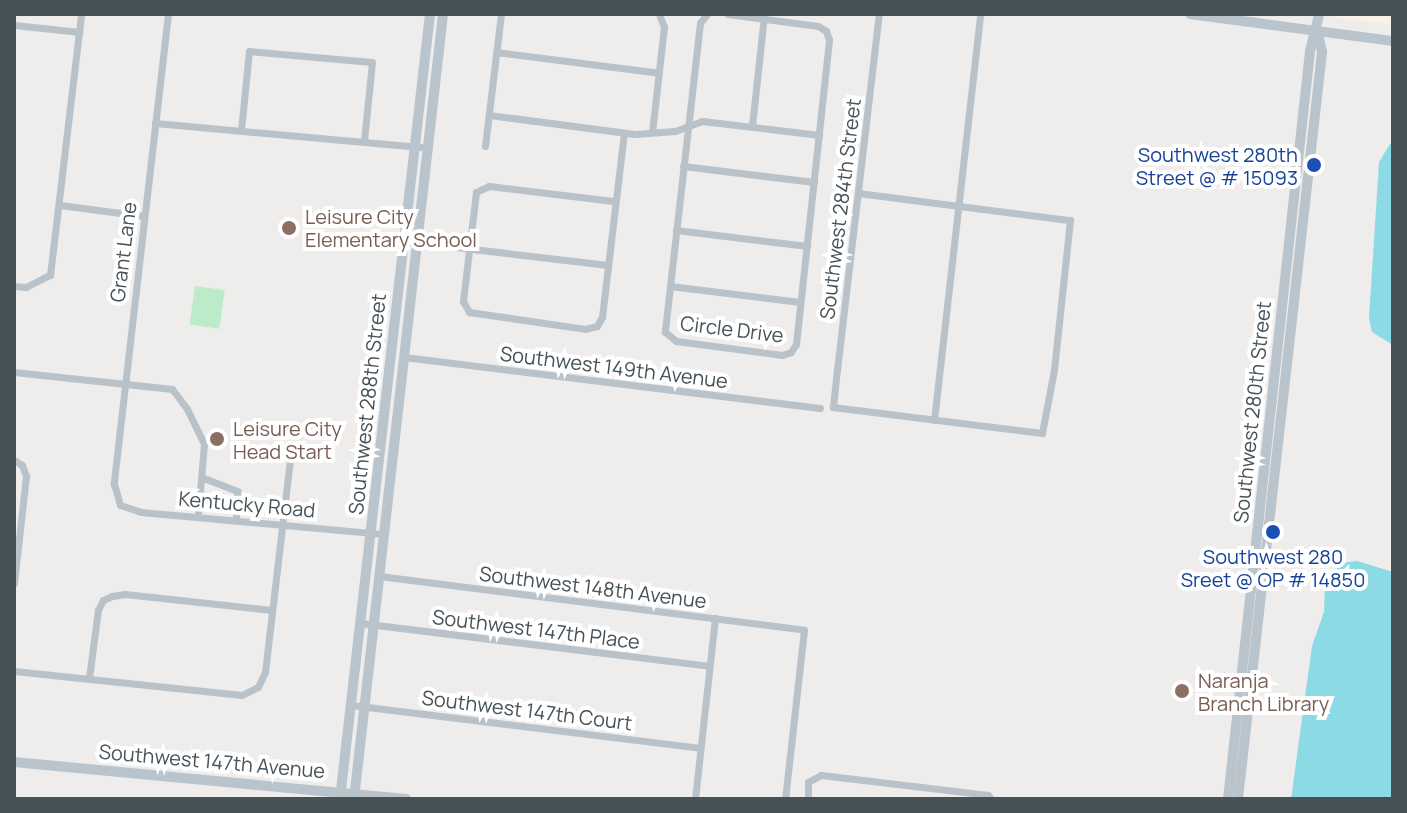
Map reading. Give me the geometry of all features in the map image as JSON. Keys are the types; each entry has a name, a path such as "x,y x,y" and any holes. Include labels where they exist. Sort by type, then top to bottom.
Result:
{"street":[{"path":"14,286 26,287 50,275 81,14"},
{"name":"Grant Lane","path":"115,494 143,216 168,14"},
{"name":"Southwest 288th Street","path":"340,795 430,14"},
{"name":"Southwest 288th Street","path":"354,796 443,14"},
{"path":"485,146 501,14"},
{"path":"652,132 664,27 659,14"},
{"name":"Circle Drive","path":"707,14 700,23 665,332 676,341 788,354 796,344 829,35 818,26 764,16 728,14"},
{"name":"Southwest 284th Street","path":"879,14 833,407 934,420"},
{"path":"858,193 958,206 1070,220 1054,370 1042,433 934,420 958,206 980,14"},
{"path":"1190,14 1393,41"},
{"name":"Southwest 280th Street","path":"1238,799 1254,608 1309,111 1322,52 1317,31 1319,14"},
{"path":"752,126 764,16"},
{"path":"14,25 80,32"},
{"path":"241,130 249,51 372,62 364,141"},
{"path":"496,52 659,73"},
{"path":"489,115 624,133 652,132 702,121 819,135"},
{"path":"155,123 428,148"},
{"path":"613,201 489,186 476,192 463,301 469,312 585,329 597,326 602,317 613,201 624,133"},
{"path":"683,166 814,182"},
{"path":"60,205 143,216"},
{"path":"676,230 807,246"},
{"path":"404,241 608,265"},
{"path":"670,286 800,302"},
{"name":"Southwest 149th Avenue","path":"404,357 820,408"},
{"path":"14,372 172,389 187,409 204,444 198,515"},
{"path":"14,671 242,695 258,687 265,672 290,459"},
{"path":"14,460 22,465 26,476 14,583"},
{"path":"201,477 237,491 236,519"},
{"name":"Kentucky Road","path":"115,494 120,505 141,512 384,534"},
{"name":"Southwest 148th Avenue","path":"379,576 804,630 785,799"},
{"path":"89,678 98,610 103,600 125,594 272,610"},
{"name":"Southwest 280th Street","path":"1228,799 1254,608"},
{"path":"695,799 715,618"},
{"name":"Southwest 147th Place","path":"360,623 709,666"},
{"name":"Southwest 147th Court","path":"351,705 700,748"},
{"name":"Southwest 147th Avenue","path":"14,762 406,799"},
{"path":"808,799 808,782 821,775 988,795 991,799"}],"shaded area":[{"path":"1335,14 1393,14 1393,24 1334,18"}],"green space":[{"path":"195,286 225,290 219,329 190,325"}],"water":[{"path":"1393,144 1393,345 1372,332 1369,318 1379,162"},
{"path":"1357,561 1393,572 1393,799 1291,799 1312,646 1324,612 1325,584 1341,563"}],"place":[{"name":"Southwest 280th Street @ # 15093","path":"1314,165"},
{"name":"Leisure City Elementary School","path":"289,228"},
{"name":"Leisure City Head Start","path":"217,439"},
{"name":"Southwest 280 Sreet @ OP # 14850","path":"1273,532"},
{"name":"Naranja Branch Library","path":"1182,691"}]}
